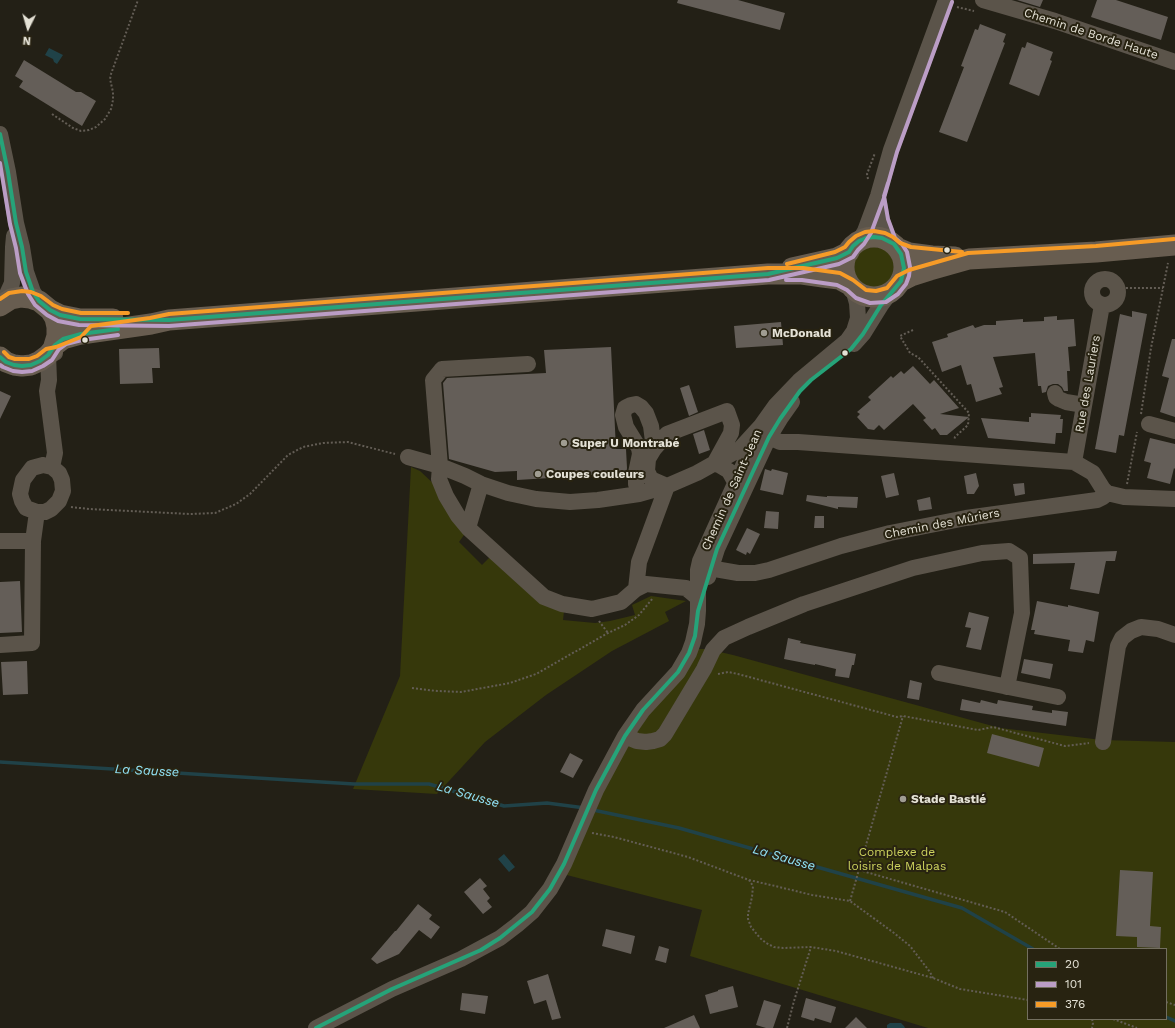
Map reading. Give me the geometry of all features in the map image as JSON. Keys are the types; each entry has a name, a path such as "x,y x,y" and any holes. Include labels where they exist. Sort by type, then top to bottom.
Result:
{"main road":[{"path":"768,274 837,258 866,238 874,237 882,238 909,253 969,259"},
{"path":"893,245 901,254 904,268 903,275 895,287"},
{"path":"852,287 846,277 844,268 845,260 854,247"},
{"path":"0,358 14,365 31,365 40,361 63,339 81,334 169,320 768,274 802,274 823,276 839,280 852,287 859,293 871,297 877,297 911,276 969,259 1096,252 1172,252"},
{"path":"1,304 11,299 21,297 30,298 60,315 80,319 150,318 169,320"},
{"path":"44,306 55,318 57,327 57,336 51,350"}],"street":[{"path":"854,247 865,231 878,196 891,150 945,1"},
{"name":"Chemin de Borde Haute","path":"982,7 1055,21 1175,62"},
{"path":"0,134 26,272 33,292 44,306"},
{"path":"878,196 882,221 893,245"},
{"path":"1,304 12,283 13,247 16,223"},
{"path":"1101,279 1105,279 1113,282 1118,289 1117,298 1114,302 1107,305 1102,305 1094,301 1091,293 1094,284 1101,279"},
{"name":"Chemin de Saint-Jean","path":"316,1028 392,989 481,950 500,938 532,912 550,889 586,826 591,802 625,736 643,710 678,672 687,658 693,642 700,586 698,570 700,561 739,488 776,405 799,381 847,340 854,331 858,318 857,303 852,287"},
{"name":"Chemin de Saint-Jean","path":"765,432 780,419 800,391 811,380 851,349 895,287"},
{"name":"Rue des Lauriers","path":"1074,462 1102,305"},
{"path":"51,350 47,391 55,453 52,467"},
{"path":"528,364 442,369 433,380 440,466 439,480 446,496 458,516 468,528 544,597 562,604 592,609 621,602 636,589 639,562 667,486"},
{"path":"22,366 41,381 47,391"},
{"path":"1055,393 1056,397 1066,402 1084,405"},
{"path":"639,494 636,484 636,473 640,454 639,448 626,427 623,415 625,408 636,404 646,413 651,426 654,449"},
{"path":"667,486 651,479 647,470 648,458 654,449 667,434 727,411 732,424 731,433 714,464"},
{"path":"780,419 784,434 798,442"},
{"path":"1142,422 1175,431"},
{"path":"408,458 440,466 481,484 508,493 536,499 570,502 598,500 639,494 667,486 714,464 765,432 780,442 798,442 1074,462 1093,473 1107,493 1124,497 1175,499"},
{"path":"714,464 719,465 729,471 739,488"},
{"path":"43,465 52,467 60,473 63,491 59,501 51,509 45,512 37,512 26,508 20,494 23,480 32,468 43,465"},
{"path":"468,528 481,484"},
{"name":"Chemin des Mûriers","path":"636,589 646,584 700,586 715,569 738,573 756,573 841,546 890,533 966,518 1097,500 1107,493"},
{"path":"0,646 32,644 33,541 37,512"},
{"path":"0,541 33,541"},
{"path":"625,736 637,741 646,742 653,742 660,739 665,734 704,669 713,650 724,638 804,604 913,568 982,553 1009,551 1020,558 1022,613 1006,686"},
{"path":"1103,742 1118,646 1122,638 1141,620 1158,629 1175,635"},
{"path":"939,673 1058,697"}],"path":[{"path":"52,114 73,128 81,131 96,127 105,119 111,110 113,100 110,80 111,74 138,0"},
{"path":"945,1 982,7"},
{"path":"1128,477 1142,422 1144,391 1163,288 1172,252"},
{"path":"1118,289 1163,288"},
{"path":"913,330 900,336 905,348 910,353 918,357 969,413 968,425 955,437 954,453"},
{"path":"59,501 71,506 90,509 190,514 215,512 236,504 250,494 288,455 303,447 323,443 348,442 408,458"},
{"path":"412,688 461,692 510,683 536,674 625,625 639,615 654,597"},
{"path":"716,675 728,672 738,674 898,717 903,716 978,730 993,727 1065,746 1103,742"},
{"path":"850,901 903,716"},
{"path":"586,826 614,837 688,858 749,880 812,896 850,901 910,946 933,978"},
{"path":"859,870 1005,912 1059,948"},
{"path":"749,880 753,886 748,919 751,927 760,938 774,947 811,947 836,951 933,978 960,989 1027,1000"},
{"path":"787,1028 811,947"},
{"path":"1116,1020 1137,1028"}],"green space":[{"path":"874,247 888,253 894,267 888,281 874,287 860,281 854,267 860,253"},
{"path":"411,467 420,471 435,485 464,535 459,542 482,565 490,557 564,611 563,620 595,623 635,615 632,605 651,596 686,601 665,612 669,621 612,651 546,695 485,742 437,794 353,789 400,676"},
{"name":"Complexe de loisirs de Malpas","path":"691,649 707,649 733,655 1000,728 1102,740 1175,742 1175,1028 928,1028 690,956 702,910 559,873 591,803"}],"water":[{"path":"49,48 63,55 57,64 53,59 45,55"},
{"path":"504,854 515,867 509,872 498,859"},
{"path":"890,1023 901,1023 905,1028 887,1028 887,1025"}],"building":[{"path":"678,0 738,0 785,13 780,30 677,3"},
{"path":"1017,0 1043,0 1040,7"},
{"path":"1097,0 1116,0 1168,17 1161,40 1091,17"},
{"path":"980,24 1006,34 1003,42 1005,43 967,142 939,132 964,67 961,66 975,29 978,30"},
{"path":"1027,42 1053,52 1050,60 1052,61 1039,96 1009,84 1022,47 1025,48"},
{"path":"24,60 76,92 81,92 96,101 82,126 19,87 23,81 15,76"},
{"path":"1132,311 1147,314 1124,436 1119,435 1116,453 1095,449 1120,314 1132,317"},
{"path":"1057,316 1057,320 1074,319 1076,346 1068,347 1070,371 1067,371 1068,391 1064,391 1058,384 1053,384 1048,386 1046,392 1042,393 1041,386 1038,386 1035,353 993,357 1003,387 999,388 1002,394 976,402 971,384 967,385 961,365 942,372 932,342 948,337 947,334 973,325 975,328 984,325 996,325 996,321 1023,319 1023,322 1044,321 1044,317"},
{"path":"781,322 783,345 736,348 734,326"},
{"path":"1172,339 1175,339 1175,417 1160,412 1169,378 1162,376"},
{"path":"611,347 616,449 626,449 626,476 593,477 593,475 517,480 517,471 495,472 449,459 443,383 447,378 546,373 544,350"},
{"path":"159,348 160,368 152,368 153,383 120,384 119,349"},
{"path":"913,366 930,384 934,380 959,408 940,414 969,417 947,435 940,435 935,428 932,430 923,420 926,418 913,404 884,430 879,425 874,430 868,429 857,417 860,414 857,412 871,400 868,397 891,376 893,378 901,371 904,374"},
{"path":"689,385 698,412 689,416 680,388"},
{"path":"0,391 11,396 0,419"},
{"path":"1031,413 1061,415 1060,419 1063,419 1062,433 1056,433 1055,444 988,438 981,418 1029,422"},
{"path":"704,430 710,450 699,454 693,434"},
{"path":"1150,438 1175,444 1175,469 1174,468 1170,484 1147,478 1151,463 1144,461"},
{"path":"765,469 788,473 783,495 760,490"},
{"path":"894,473 899,495 886,498 881,476"},
{"path":"976,473 979,486 974,494 967,494 964,476"},
{"path":"1024,483 1025,494 1015,496 1013,484"},
{"path":"807,495 827,497 858,497 857,508 838,507 838,509 806,501"},
{"path":"930,497 932,509 919,511 917,500"},
{"path":"766,511 779,512 778,529 764,528"},
{"path":"815,516 824,516 824,528 814,528"},
{"path":"747,528 760,534 750,554 747,552 746,555 736,550"},
{"path":"1117,551 1115,561 1106,561 1099,594 1070,589 1075,563 1033,564 1033,554"},
{"path":"20,581 22,632 0,633 0,582"},
{"path":"1037,601 1068,607 1068,605 1099,612 1094,642 1086,640 1083,653 1068,651 1070,640 1034,634 1035,630 1031,630"},
{"path":"969,612 989,617 981,650 966,647 971,628 965,627"},
{"path":"788,638 801,641 800,643 856,654 849,678 835,676 836,669 784,659"},
{"path":"1024,659 1053,664 1050,679 1021,673"},
{"path":"27,661 28,694 3,695 1,662"},
{"path":"910,680 922,683 919,700 907,698"},
{"path":"962,699 980,703 981,700 997,704 998,700 1033,706 1032,710 1052,713 1052,710 1068,712 1066,726 960,710"},
{"path":"992,734 1044,748 1039,767 987,753"},
{"path":"570,753 583,760 573,778 560,772"},
{"path":"1120,870 1153,872 1150,926 1161,927 1160,948 1137,947 1137,937 1116,936"},
{"path":"480,878 487,886 483,889 490,898 487,901 492,907 483,914 464,892"},
{"path":"418,904 432,915 429,919 440,927 431,939 419,930 399,954 377,964 371,959"},
{"path":"606,929 635,936 631,954 602,946"},
{"path":"659,946 669,949 666,963 655,960"},
{"path":"548,974 561,1018 552,1020 546,1000 534,1004 527,981"},
{"path":"733,986 738,1007 710,1014 705,995"},
{"path":"462,993 488,996 485,1014 460,1010"},
{"path":"806,998 836,1007 831,1023 815,1018 814,1021 801,1017"},
{"path":"764,1000 781,1005 773,1028 766,1028 756,1025"},
{"path":"694,1015 700,1028 664,1028"},
{"path":"856,1017 867,1028 845,1028"}],"waterway":[{"name":"La Sausse","path":"0,762 354,784 429,784 504,806 547,803 585,808"},
{"name":"La Sausse","path":"593,810 679,828 962,908 1031,948"},
{"name":"La Sausse","path":"1167,1017 1175,1021"}],"transit line":[{"name":"101","path":"0,163 20,273 28,294 35,305 47,315 58,321 79,325 169,326 769,280 839,264 853,257 864,244 871,233 884,198 897,152 952,2"},
{"name":"20","path":"0,134 26,272 33,292 39,301 50,310 60,315 80,319 169,320 768,274 837,258 849,252 859,241 874,237 882,238 894,244 901,254 904,268 901,281 881,305 863,334 851,349 811,380 800,391 769,437 717,549 698,611 695,636 689,653 678,672 643,710 625,736 596,790 564,864 550,889 532,912 500,938 481,950 392,989 316,1028"},
{"name":"101","path":"786,280 802,280 837,285 847,290 856,298 870,303 886,302 898,294 906,284 910,267 907,252 902,244 895,238 888,219 884,196 888,183"},
{"name":"376","path":"787,264 835,252 845,247 856,236 865,232 874,231 885,233 900,243 911,247 962,252"},
{"name":"376","path":"4,352 9,357 15,359 29,359 37,356 46,349 56,347 81,337 91,326 169,314 768,268 803,268 840,273 853,280 866,290 876,291 887,288 897,276 909,270 968,253 1096,246 1174,239"},
{"name":"376","path":"0,299 9,293 22,291 31,292 41,296 53,305 62,309 81,313 128,313"},
{"name":"20","path":"0,357 6,362 14,365 31,365 48,355 55,345 63,339 81,334 118,329"},
{"name":"101","path":"0,365 13,371 32,371 52,360 59,349 66,344 82,340 118,335"}],"place":[{"name":"McDonald","path":"764,333"},
{"name":"Super U Montrabé","path":"564,443"},
{"name":"Coupes couleurs","path":"538,474"},
{"name":"Stade Bastié","path":"903,799"}]}
